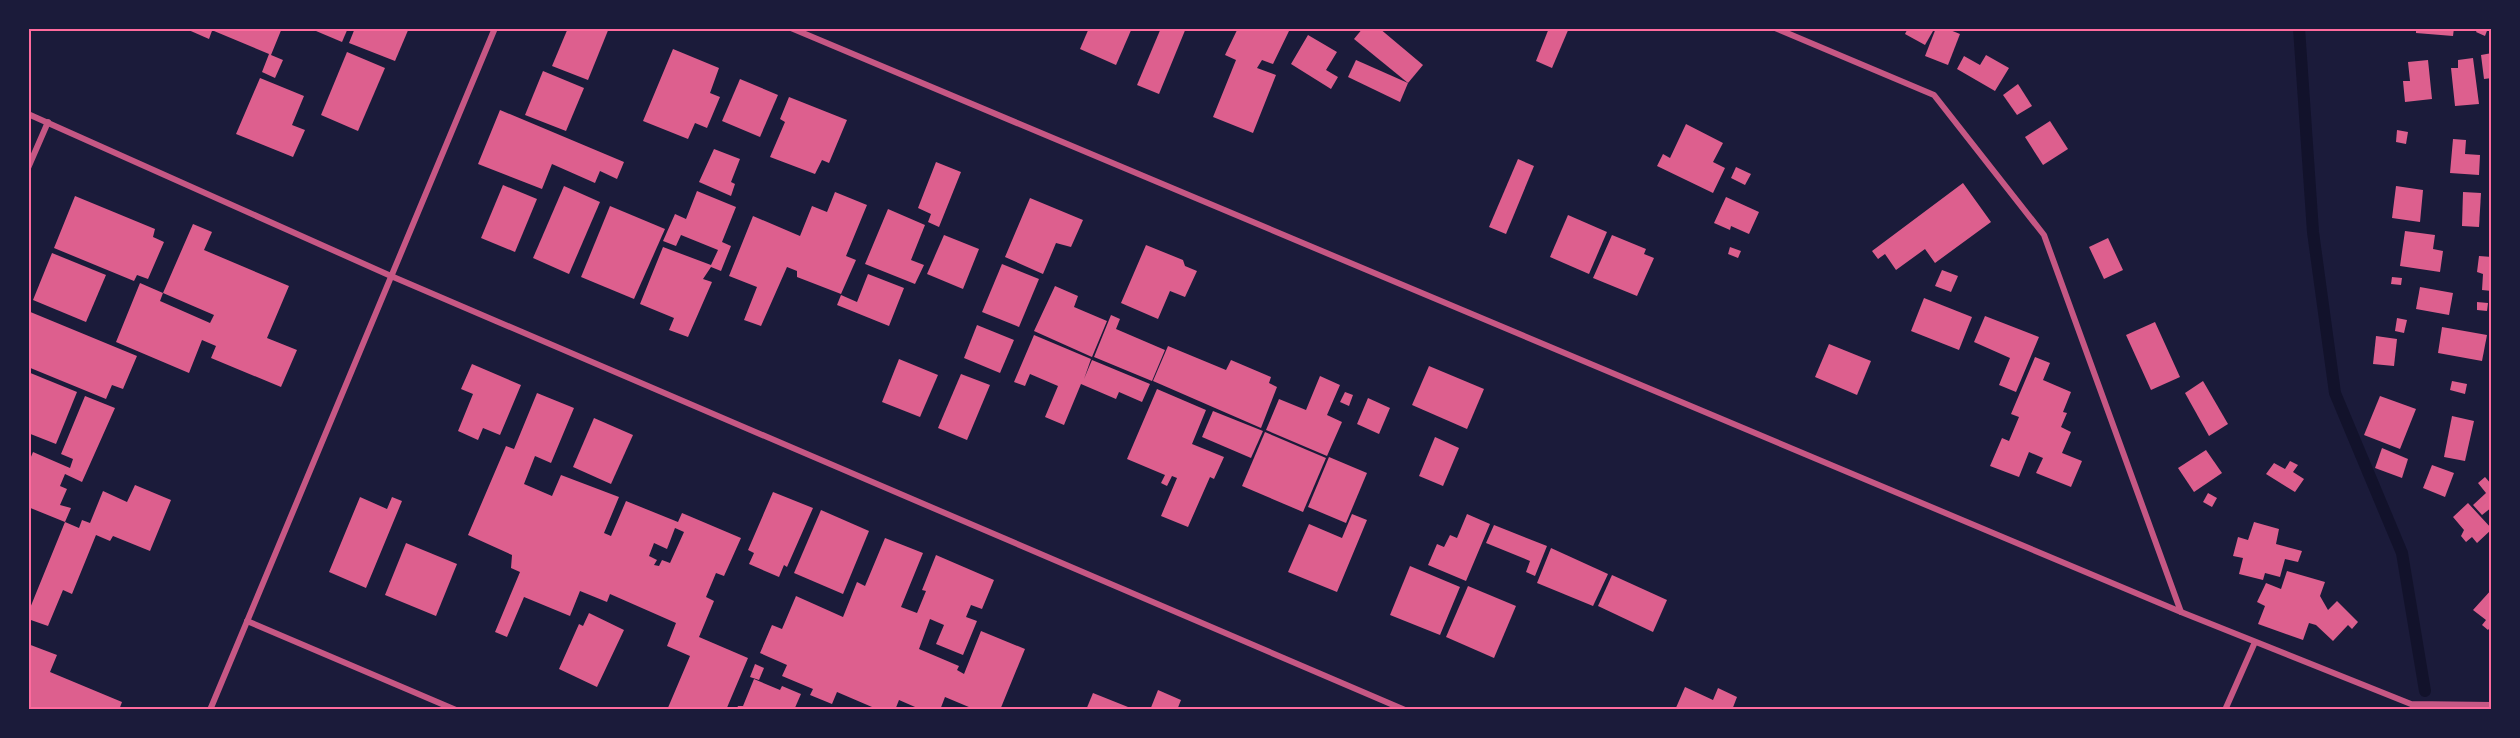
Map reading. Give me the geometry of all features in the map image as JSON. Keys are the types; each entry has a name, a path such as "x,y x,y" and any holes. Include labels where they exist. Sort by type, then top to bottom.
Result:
{"street":[{"path":"210,710 495,28"},
{"path":"791,28 2409,707 2492,705"},
{"path":"1775,28 1934,95 2044,235 2181,612"},
{"path":"28,114 391,276 1405,710"},
{"path":"28,168 48,122"},
{"path":"247,621 456,710"},
{"path":"2225,710 2255,642"}],"building":[{"path":"184,28 213,28 209,39"},
{"path":"215,28 282,28 271,55 283,60 275,78 262,72 269,54 214,31"},
{"path":"317,28 348,28 342,42 316,31"},
{"path":"355,28 409,28 395,61 349,43"},
{"path":"568,28 609,28 588,80 552,66"},
{"path":"1089,28 1132,28 1116,65 1080,49"},
{"path":"1161,28 1186,28 1159,94 1137,85"},
{"path":"1238,28 1283,28 1289,31 1273,64 1262,60 1257,68 1276,75 1253,133 1213,117 1236,60 1225,55"},
{"path":"1363,28 1379,28 1423,65 1408,83 1354,39"},
{"path":"1549,28 1569,28 1552,68 1536,61"},
{"path":"1908,28 1929,28 1933,31 1925,45 1905,34"},
{"path":"1936,28 1945,28 1960,34 1948,65 1925,56"},
{"path":"2416,28 2454,28 2453,36 2416,33"},
{"path":"2478,28 2488,28 2485,36 2476,32"},
{"path":"1308,35 1337,52 1326,70 1338,77 1331,89 1291,64"},
{"path":"673,49 719,68 710,93 720,97 707,128 695,123 688,139 643,121"},
{"path":"347,52 385,68 358,131 321,115"},
{"path":"2492,53 2492,78 2484,79 2481,55"},
{"path":"1986,55 2009,68 1995,91 1957,69 1964,56 1980,65"},
{"path":"2473,58 2479,104 2455,106 2451,68 2458,68 2458,60"},
{"path":"1356,60 1408,83 1400,102 1348,77"},
{"path":"2428,60 2432,99 2405,102 2403,81 2410,81 2408,62"},
{"path":"543,71 584,88 566,131 525,115"},
{"path":"260,78 304,96 292,125 305,130 293,157 236,134"},
{"path":"740,79 778,95 760,137 722,121"},
{"path":"2018,84 2032,106 2017,115 2003,95"},
{"path":"789,97 847,120 829,163 822,160 815,174 770,157 785,122 780,119"},
{"path":"500,110 624,162 617,179 600,171 595,183 552,164 542,189 478,164"},
{"path":"2050,121 2068,149 2043,165 2025,137"},
{"path":"1686,124 1723,143 1713,162 1725,168 1713,193 1657,166 1663,154 1670,158"},
{"path":"2397,130 2408,132 2406,144 2396,142"},
{"path":"2453,139 2466,140 2465,154 2480,155 2479,175 2450,173"},
{"path":"714,149 740,159 731,182 735,184 731,196 699,182"},
{"path":"1518,159 1534,166 1506,234 1489,227"},
{"path":"936,162 961,172 939,227 928,222 931,214 918,208"},
{"path":"1736,167 1751,174 1745,185 1731,178"},
{"path":"1963,183 1991,222 1935,263 1925,249 1896,270 1885,254 1878,259 1872,251"},
{"path":"503,185 537,199 515,252 481,238"},
{"path":"564,186 600,202 569,274 533,258"},
{"path":"2396,186 2423,190 2420,222 2392,218"},
{"path":"697,191 736,207 722,242 731,246 721,271 711,267 703,279 712,282 688,337 669,330 674,318 640,304 663,247 711,265 718,250 681,235 676,246 663,241 675,214 686,219"},
{"path":"835,192 867,205 846,256 856,260 841,294 797,277 797,271 787,267 761,326 744,320 757,287 729,276 753,216 800,236 812,206 827,212"},
{"path":"2463,192 2481,193 2479,227 2462,226"},
{"path":"75,196 155,229 153,237 164,242 148,279 137,275 134,281 54,248"},
{"path":"1726,197 1759,212 1749,234 1731,226 1730,230 1714,223"},
{"path":"1030,198 1083,220 1071,247 1056,243 1043,274 1005,257"},
{"path":"610,206 665,229 634,299 581,277"},
{"path":"888,209 925,225 911,260 924,265 915,284 865,264"},
{"path":"1568,215 1607,232 1589,274 1550,257"},
{"path":"193,224 212,232 204,250 289,286 267,338 297,350 281,387 211,358 216,346 202,340 189,373 116,342 140,283 163,293","holes":["163,293 214,315 210,323 160,301"]},
{"path":"2405,231 2435,235 2433,249 2443,251 2440,272 2400,266"},
{"path":"944,235 979,249 963,289 927,274"},
{"path":"1612,235 1646,249 1644,254 1654,258 1637,296 1593,278"},
{"path":"2108,238 2123,270 2104,279 2089,247"},
{"path":"1146,245 1183,260 1185,266 1197,271 1185,297 1170,291 1158,319 1121,303"},
{"path":"1730,247 1741,251 1738,258 1728,254"},
{"path":"52,253 106,275 86,322 33,300"},
{"path":"2479,256 2492,257 2492,291 2482,290 2483,274 2477,272"},
{"path":"1002,264 1039,279 1019,327 982,312"},
{"path":"1942,270 1958,276 1951,292 1935,286"},
{"path":"868,274 904,288 889,326 837,305 841,295 857,302"},
{"path":"2392,277 2402,278 2401,285 2391,284"},
{"path":"1055,286 1078,296 1074,307 1107,321 1092,357 1034,331"},
{"path":"2420,287 2453,293 2449,315 2416,309"},
{"path":"1924,298 1972,317 1959,350 1911,331"},
{"path":"2477,302 2488,303 2487,311 2477,310"},
{"path":"28,311 137,356 123,389 112,385 106,399 28,367"},
{"path":"1111,315 1120,319 1116,329 1165,350 1152,381 1094,357"},
{"path":"1985,316 2039,337 2016,392 1999,385 2010,358 1974,342"},
{"path":"2397,318 2407,320 2404,333 2395,331"},
{"path":"2155,322 2180,377 2151,390 2126,335"},
{"path":"977,325 1014,340 1000,373 964,358"},
{"path":"2442,327 2487,335 2482,361 2438,353"},
{"path":"1034,335 1091,359 1084,379 1092,360 1150,384 1142,402 1119,392 1116,399 1081,384 1064,425 1045,417 1058,386 1030,374 1025,386 1014,382"},
{"path":"2376,336 2397,339 2394,366 2373,364"},
{"path":"1829,344 1871,361 1857,395 1815,377"},
{"path":"1168,346 1226,370 1231,360 1271,377 1269,383 1277,387 1261,428 1153,381"},
{"path":"2035,357 2050,363 2043,380 2071,392 2063,412 2067,413 2061,427 2071,432 2062,453 2082,461 2071,487 2036,473 2043,458 2029,452 2019,477 1990,466 2002,438 2009,441 2019,417 2011,414"},
{"path":"899,359 938,375 920,417 882,402"},
{"path":"472,364 521,385 500,435 483,428 478,440 458,431 473,394 461,389"},
{"path":"1429,366 1484,389 1467,429 1412,405"},
{"path":"28,372 77,392 56,444 28,433"},
{"path":"961,374 990,385 967,440 938,428"},
{"path":"1320,376 1340,385 1327,415 1342,422 1327,456 1266,430 1279,399 1306,410"},
{"path":"2203,381 2228,424 2209,436 2185,393"},
{"path":"2452,381 2467,384 2465,394 2450,390"},
{"path":"1157,389 1206,410 1192,444 1224,457 1214,479 1210,477 1188,527 1161,516 1177,478 1172,476 1167,486 1161,483 1165,475 1127,459"},
{"path":"1345,392 1353,395 1349,406 1340,402"},
{"path":"537,393 574,408 551,463 535,456 524,484 552,496 561,475 619,497 604,533 611,536 626,501 678,522 682,513 741,538 724,576 716,573 706,597 714,601 699,637 748,658 726,710 667,710 690,656 667,646 676,623 610,594 607,602 580,591 570,616 524,597 507,637 495,632 520,572 511,568 512,555 468,535 506,446 514,449","holes":["675,528 684,532 670,563 662,560 659,566 654,565 657,560 649,556 654,543 667,549"]},
{"path":"85,396 115,408 82,482 65,474 60,486 67,489 60,505 71,508 65,522 28,507 28,464 33,452 70,468 73,459 61,454"},
{"path":"2380,396 2416,409 2400,449 2364,435"},
{"path":"1368,398 1390,408 1379,434 1357,424"},
{"path":"1213,411 1263,431 1251,458 1202,437"},
{"path":"2452,416 2474,421 2465,461 2444,457"},
{"path":"594,418 633,435 611,484 573,467"},
{"path":"1265,432 1326,458 1303,512 1242,486"},
{"path":"1435,437 1459,448 1443,486 1419,476"},
{"path":"2382,448 2408,459 2402,478 2375,468"},
{"path":"2206,450 2222,473 2194,492 2178,468"},
{"path":"1329,457 1367,473 1346,523 1308,507"},
{"path":"2290,461 2298,465 2293,472 2304,479 2295,492 2266,474 2274,463 2285,469"},
{"path":"2432,465 2454,473 2445,497 2423,488"},
{"path":"2485,477 2492,485 2492,507 2482,515 2473,505 2486,493 2478,483"},
{"path":"135,485 171,500 150,551 113,536 110,541 96,535 72,594 63,590 48,626 28,619 28,613 65,522 79,528 82,520 90,523 103,491 127,502"},
{"path":"773,492 813,508 787,567 784,565 779,577 749,564 754,553 748,550"},
{"path":"2208,493 2217,498 2212,507 2203,502"},
{"path":"360,497 387,509 392,497 402,501 366,588 329,572"},
{"path":"2468,503 2492,529 2477,543 2472,537 2466,542 2461,536 2464,530 2453,517"},
{"path":"821,510 869,531 843,594 794,573"},
{"path":"1352,514 1367,520 1337,592 1288,572 1309,524 1342,538"},
{"path":"1467,514 1490,524 1466,581 1428,565 1437,544 1444,547 1450,535 1457,538"},
{"path":"2254,522 2279,529 2276,544 2302,551 2298,562 2285,559 2280,577 2265,573 2263,580 2239,574 2243,558 2233,556 2238,537 2248,540"},
{"path":"1494,525 1547,546 1535,576 1526,572 1530,561 1486,543"},
{"path":"885,538 923,553 901,607 917,613 926,591 922,590 936,555 994,580 982,609 971,605 966,617 977,621 963,655 936,644 944,625 930,619 919,649 959,666 957,670 964,674 981,631 1025,649 1000,710 976,710 945,697 940,710 922,710 899,700 895,710 879,710 837,692 832,704 810,695 813,689 782,676 787,665 760,653 772,625 782,629 796,596 843,617 857,582 865,586"},
{"path":"406,543 457,564 436,616 385,595"},
{"path":"1551,548 1608,574 1593,606 1537,583"},
{"path":"1410,566 1460,587 1440,635 1390,615"},
{"path":"2287,571 2325,582 2320,596 2328,610 2337,601 2358,622 2352,629 2348,625 2333,641 2316,625 2309,623 2303,640 2258,624 2265,606 2257,602 2266,583 2281,589"},
{"path":"1612,575 1667,600 1653,632 1598,606"},
{"path":"1468,586 1516,606 1494,658 1446,637"},
{"path":"2492,589 2492,625 2488,630 2482,625 2486,620 2473,610"},
{"path":"589,613 624,630 597,687 559,669 579,624 583,626"},
{"path":"28,644 57,655 50,672 122,702 119,710 28,710"},
{"path":"755,664 764,668 759,680 750,677"},
{"path":"754,679 780,690 782,686 801,694 794,710 736,710 738,706 743,706"},
{"path":"1685,687 1713,700 1718,688 1737,697 1732,710 1675,710"},
{"path":"1158,690 1181,700 1177,710 1150,710"},
{"path":"1093,693 1133,709 1133,710 1086,710"}],"waterway":[{"path":"2299,28 2313,232 2335,393 2402,553 2425,691"}]}
